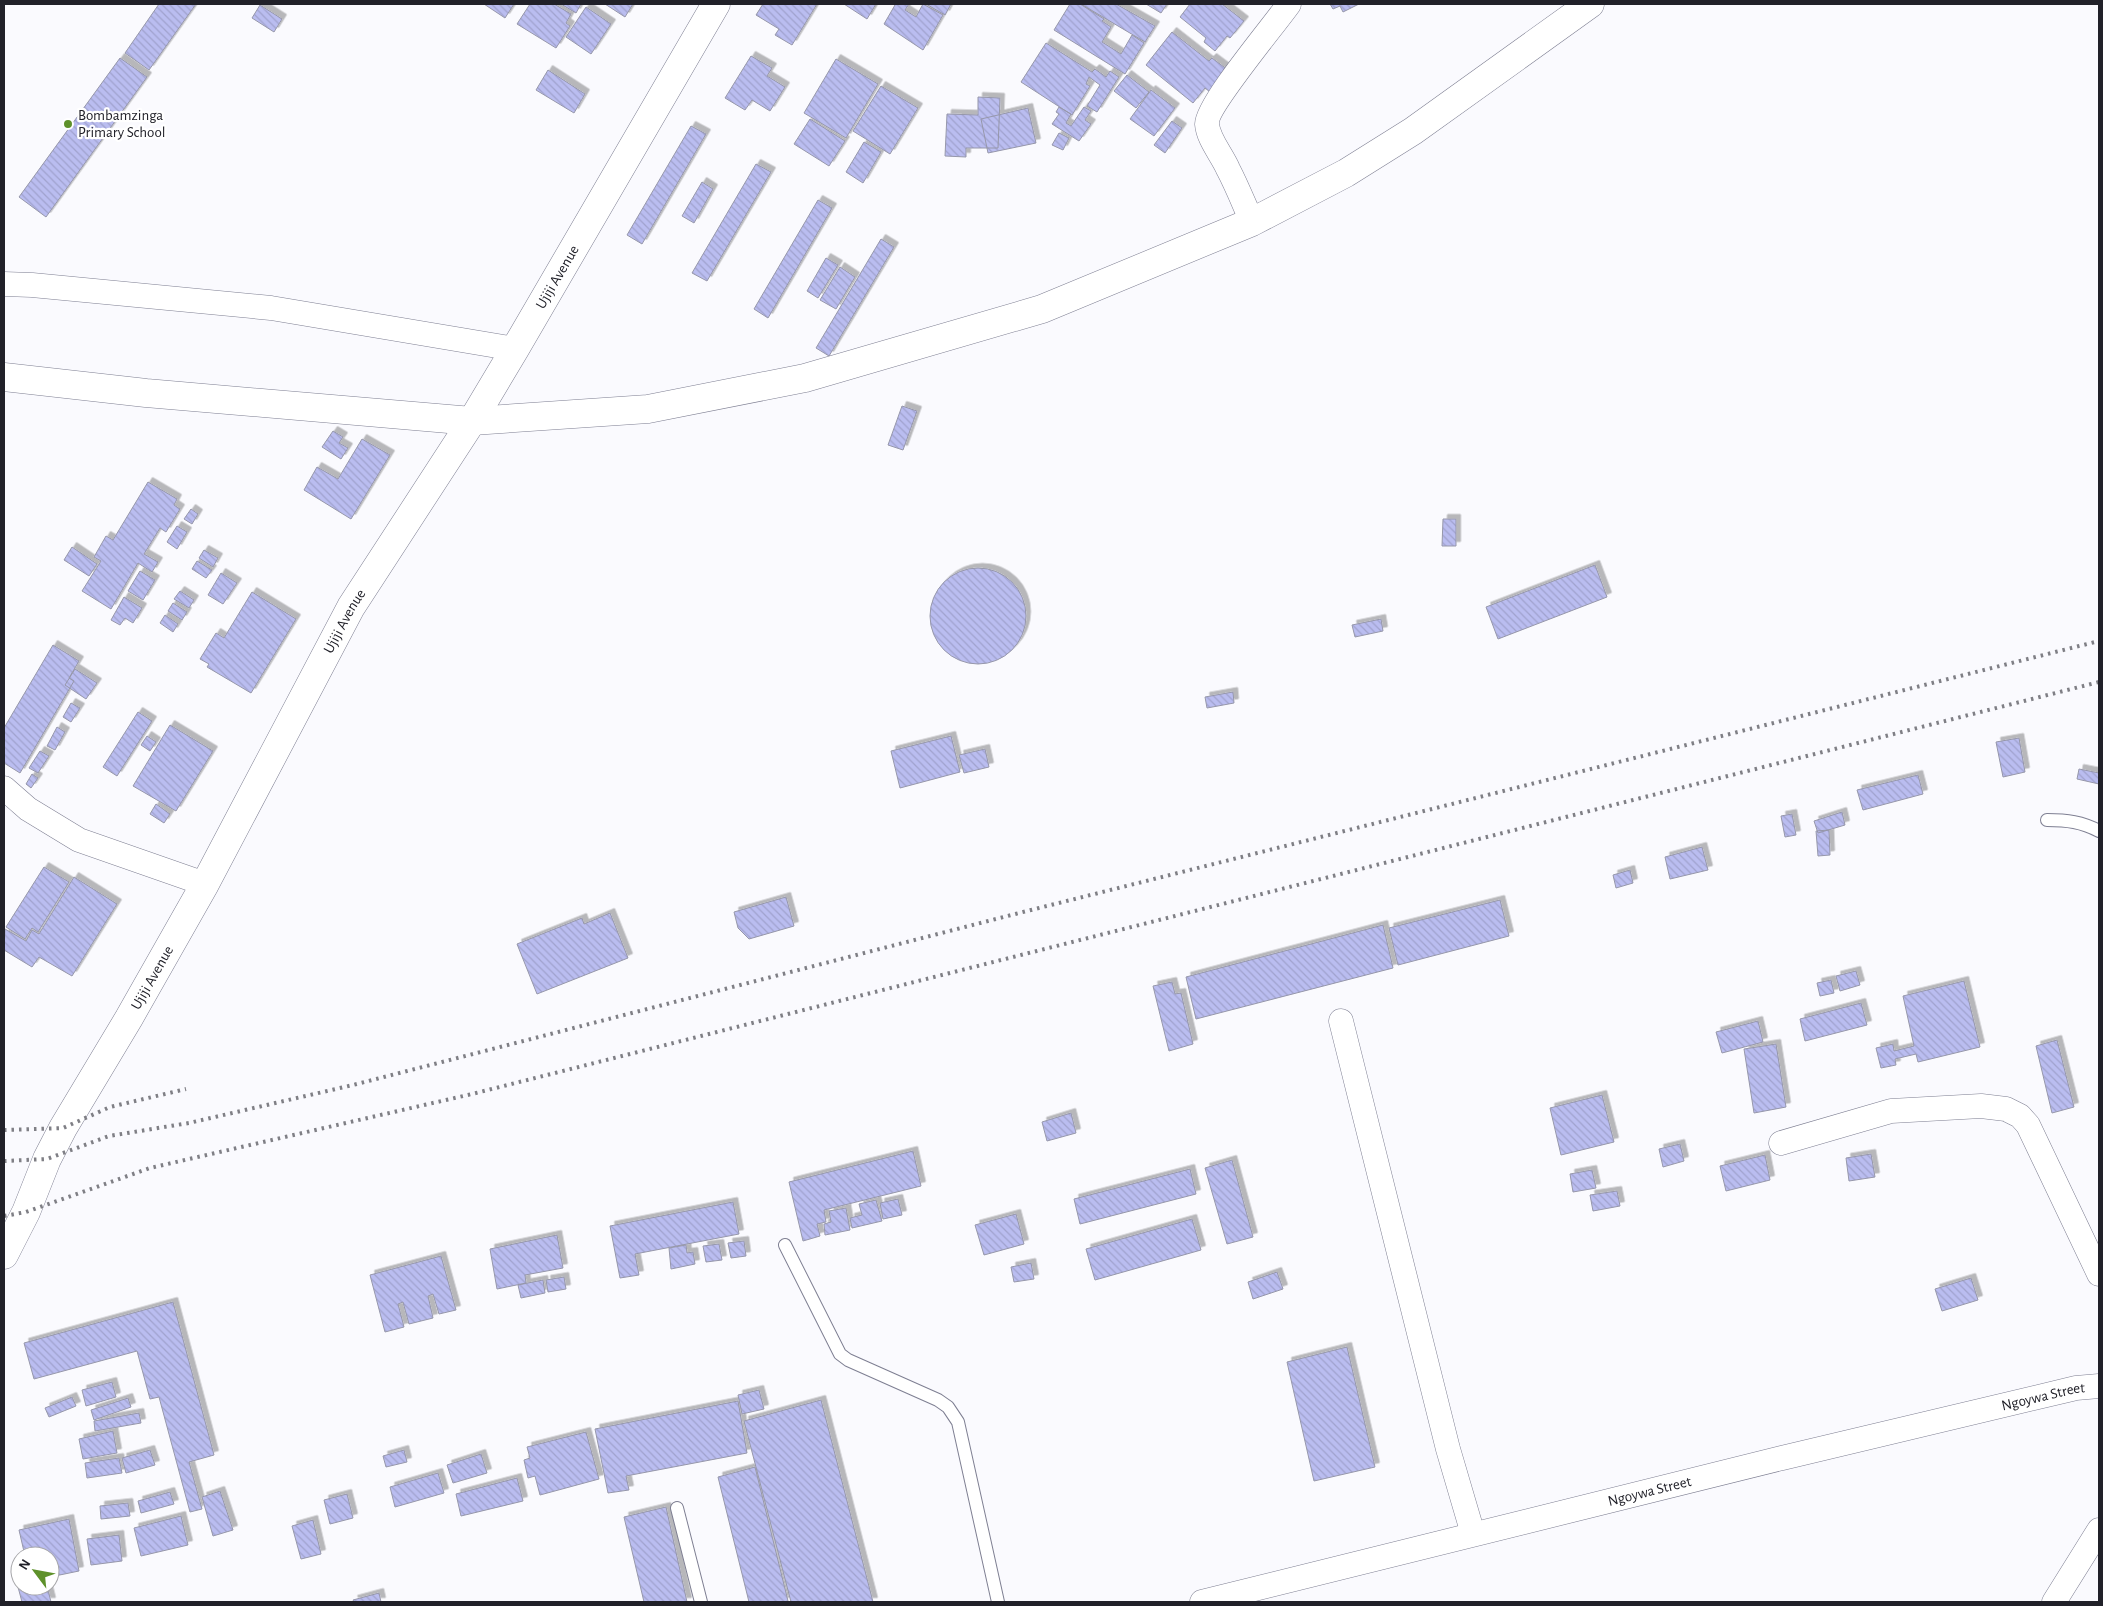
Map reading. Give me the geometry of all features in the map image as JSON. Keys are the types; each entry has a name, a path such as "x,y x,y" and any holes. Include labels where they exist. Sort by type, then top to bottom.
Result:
{"highway":[{"name":"Ujiji Avenue","path":"4,1255 26,1212 47,1159 62,1128 130,1018 205,884 351,607 472,420 515,349 716,4"},
{"path":"4,377 146,393 472,420 648,410 805,378 1042,310 1252,222 1346,173 1412,131 1590,4"}],"street":[{"path":"1252,222 1228,168 1209,134 1207,123 1209,115 1231,81 1289,4"},
{"path":"4,284 32,284 271,308 515,349"},
{"path":"4,788 28,808 79,840 205,884"},
{"path":"1341,1021 1448,1449 1473,1534"},
{"path":"1781,1143 1891,1111 1981,1106 2006,1109 2020,1116 2028,1125 2099,1274"},
{"name":"Ngoywa Street","path":"1202,1602 1782,1458 2076,1388 2099,1386"},
{"path":"2054,1602 2099,1530"}],"lane":[{"path":"2047,820 2067,820 2086,824 2099,831"},
{"path":"785,1245 840,1354 848,1360 938,1400 954,1414 958,1422 998,1602"},
{"path":"677,1508 701,1602"}],"building":[{"path":"159,4 196,4 149,70 125,53"},
{"path":"484,4 514,4 505,18"},
{"path":"530,4 554,4 571,14 566,23 570,26 556,48 517,24"},
{"path":"561,4 581,4 576,13"},
{"path":"605,4 633,4 625,17"},
{"path":"763,4 817,4 792,45 775,35 779,29 756,15"},
{"path":"844,4 876,4 867,19"},
{"path":"893,4 909,4 905,10 916,17 923,4 943,15 923,50 884,24 895,5"},
{"path":"926,4 951,4 945,15"},
{"path":"1070,4 1080,4 1104,19 1102,21 1111,27 1102,42 1121,54 1132,35 1144,43 1125,74 1054,30"},
{"path":"1081,4 1116,4 1155,26 1145,42"},
{"path":"1146,4 1167,4 1161,13"},
{"path":"1190,4 1222,4 1244,21 1230,38 1227,36 1215,51 1204,42 1206,38 1180,17"},
{"path":"1330,4 1359,4 1343,12 1340,6 1333,9"},
{"path":"260,5 282,19 274,32 252,18"},
{"path":"586,7 611,24 591,54 566,37"},
{"path":"1172,32 1209,61 1212,58 1228,70 1210,92 1205,88 1193,103 1146,65"},
{"path":"1046,43 1092,72 1095,69 1106,77 1110,71 1119,77 1097,112 1087,106 1100,85 1089,77 1086,84 1090,86 1072,115 1021,82"},
{"path":"751,56 772,68 767,76 785,87 770,111 752,100 745,110 725,98"},
{"path":"120,58 147,77 46,217 19,197"},
{"path":"836,59 878,84 846,138 804,113"},
{"path":"548,70 585,94 574,113 536,90"},
{"path":"1127,75 1149,92 1136,108 1114,91"},
{"path":"881,86 918,108 890,154 853,131"},
{"path":"1151,90 1175,108 1154,136 1130,119"},
{"path":"978,97 1000,98 998,148 966,148 966,157 945,156 947,114 978,115"},
{"path":"1059,107 1071,114 1066,123 1071,126 1084,107 1091,111 1085,120 1091,124 1079,141 1052,124 1059,114 1056,112"},
{"path":"1028,108 1036,143 988,153 981,119"},
{"path":"810,119 845,141 829,166 794,144"},
{"path":"1172,121 1182,128 1165,153 1154,145"},
{"path":"691,126 706,134 642,244 627,235"},
{"path":"1059,133 1069,138 1063,150 1052,145"},
{"path":"864,142 881,152 863,183 846,172"},
{"path":"756,164 771,172 707,281 692,273"},
{"path":"702,182 713,189 694,223 682,216"},
{"path":"818,200 832,208 768,318 754,309"},
{"path":"881,239 894,247 829,356 816,348"},
{"path":"826,258 838,265 818,298 807,291"},
{"path":"840,267 855,277 836,309 820,300"},
{"path":"902,406 917,411 903,450 888,445"},
{"path":"333,431 343,437 339,443 348,448 341,459 322,447"},
{"path":"362,439 390,455 351,519 304,490 317,467 338,479"},
{"path":"148,482 177,499 174,505 180,509 166,532 160,528 144,554 158,562 152,572 138,563 111,609 82,591 101,561 94,557 106,536 113,540"},
{"path":"191,509 198,514 192,524 184,519"},
{"path":"1443,519 1456,519 1456,546 1442,546"},
{"path":"177,526 187,532 177,549 167,542"},
{"path":"72,547 97,564 89,576 64,560"},
{"path":"204,550 218,558 213,567 199,558"},
{"path":"197,561 212,570 206,578 192,569"},
{"path":"1595,565 1607,597 1498,639 1486,607"},
{"path":"978,568 996,572 1012,582 1022,598 1026,616 1022,634 1012,650 996,660 978,664 960,660 944,650 934,634 930,616 934,598 944,582 960,572"},
{"path":"140,571 155,580 143,600 128,591"},
{"path":"221,573 237,583 223,604 208,595"},
{"path":"180,591 194,600 189,608 174,599"},
{"path":"252,592 296,619 251,693 207,667 209,664 200,659 216,633 224,638"},
{"path":"124,597 142,608 133,623 125,618 120,625 111,620"},
{"path":"173,603 187,612 182,620 168,611"},
{"path":"165,615 178,624 173,632 160,623"},
{"path":"1381,619 1383,631 1355,637 1352,625"},
{"path":"53,645 79,661 69,678 74,681 20,773 4,763 4,728"},
{"path":"75,669 97,683 86,699 65,685"},
{"path":"1233,692 1234,703 1207,708 1205,697"},
{"path":"71,703 80,708 71,722 63,717"},
{"path":"138,712 152,721 117,776 103,767"},
{"path":"170,725 213,751 176,811 133,786"},
{"path":"57,727 65,732 55,750 47,746"},
{"path":"147,736 156,742 150,751 141,745"},
{"path":"951,736 960,772 900,788 891,751"},
{"path":"2019,738 2025,772 2003,777 1996,742"},
{"path":"985,749 989,767 964,773 959,755"},
{"path":"40,751 49,756 38,773 29,768"},
{"path":"2079,769 2099,773 2099,784 2077,779"},
{"path":"32,774 38,778 31,788 26,784"},
{"path":"1918,775 1923,794 1863,810 1857,790"},
{"path":"156,804 170,814 164,823 150,814"},
{"path":"1842,812 1845,825 1818,833 1814,821"},
{"path":"1792,814 1796,835 1785,837 1781,816"},
{"path":"1829,830 1830,855 1818,856 1816,831"},
{"path":"1702,847 1708,870 1670,879 1665,857"},
{"path":"44,867 69,882 38,932 32,928 25,939 6,927"},
{"path":"1630,870 1633,883 1616,888 1613,875"},
{"path":"74,877 117,904 72,976 39,957 32,967 4,950 5,929 26,941 32,930 39,934"},
{"path":"786,897 794,926 749,939 738,928 734,912"},
{"path":"1500,900 1509,936 1398,965 1389,928"},
{"path":"610,913 628,958 537,994 517,944 582,918 584,924"},
{"path":"1383,925 1393,968 1196,1019 1186,977"},
{"path":"1856,971 1860,985 1840,991 1836,976"},
{"path":"1831,980 1834,993 1820,996 1817,983"},
{"path":"1964,981 1980,1047 1918,1062 1916,1054 1895,1059 1896,1065 1881,1068 1876,1048 1893,1044 1894,1051 1914,1046 1903,996"},
{"path":"1172,982 1175,994 1181,993 1193,1044 1169,1051 1153,986"},
{"path":"1861,1003 1867,1025 1805,1041 1800,1019"},
{"path":"1758,1021 1763,1042 1722,1053 1716,1032"},
{"path":"2057,1040 2074,1107 2052,1113 2036,1046"},
{"path":"1776,1044 1786,1107 1754,1113 1744,1049"},
{"path":"1602,1095 1614,1142 1561,1155 1550,1108"},
{"path":"1071,1113 1076,1133 1047,1141 1042,1122"},
{"path":"1680,1144 1684,1161 1663,1167 1659,1149"},
{"path":"913,1151 921,1186 824,1210 826,1222 817,1224 820,1236 803,1241 789,1182"},
{"path":"1871,1154 1875,1177 1849,1181 1846,1158"},
{"path":"1765,1155 1770,1180 1726,1191 1720,1166"},
{"path":"1232,1160 1253,1237 1227,1244 1205,1168"},
{"path":"1190,1169 1196,1194 1080,1224 1074,1199"},
{"path":"1592,1170 1596,1188 1573,1192 1570,1174"},
{"path":"1617,1191 1620,1206 1593,1211 1590,1195"},
{"path":"898,1199 902,1215 883,1219 880,1203"},
{"path":"876,1200 882,1221 852,1228 850,1218 862,1215 859,1204"},
{"path":"733,1202 739,1234 635,1254 639,1275 620,1278 610,1226"},
{"path":"846,1208 850,1230 825,1235 824,1224 831,1222 829,1211"},
{"path":"1016,1214 1024,1244 984,1255 975,1225"},
{"path":"1192,1219 1201,1250 1095,1280 1086,1249"},
{"path":"557,1235 563,1268 525,1275 526,1283 497,1289 490,1249"},
{"path":"744,1241 746,1256 731,1258 728,1243"},
{"path":"719,1244 722,1260 706,1262 703,1246"},
{"path":"686,1245 687,1253 693,1252 695,1264 671,1269 669,1248"},
{"path":"441,1256 456,1310 439,1314 433,1294 428,1296 433,1318 409,1324 403,1302 398,1304 404,1327 385,1332 370,1275"},
{"path":"1031,1263 1034,1279 1014,1282 1011,1267"},
{"path":"1277,1272 1283,1289 1253,1299 1248,1282"},
{"path":"564,1277 566,1289 548,1292 546,1280"},
{"path":"1971,1278 1978,1300 1942,1311 1935,1289"},
{"path":"543,1280 545,1293 521,1298 518,1285"},
{"path":"173,1302 214,1455 189,1462 202,1509 190,1512 159,1397 150,1399 137,1351 34,1379 24,1343"},
{"path":"1347,1347 1375,1467 1314,1481 1287,1362"},
{"path":"112,1382 116,1397 86,1406 82,1390"},
{"path":"759,1390 764,1409 742,1414 738,1395"},
{"path":"72,1397 76,1406 49,1417 45,1408"},
{"path":"128,1398 131,1407 94,1420 91,1410"},
{"path":"821,1400 873,1602 791,1602 744,1421"},
{"path":"738,1401 747,1453 626,1476 629,1490 608,1493 595,1429"},
{"path":"139,1413 141,1423 95,1431 94,1421"},
{"path":"113,1431 117,1453 83,1459 79,1439"},
{"path":"586,1432 599,1479 540,1495 535,1476 528,1478 524,1460 530,1458 527,1447"},
{"path":"150,1450 155,1465 126,1473 122,1458"},
{"path":"404,1450 407,1462 386,1467 383,1456"},
{"path":"481,1454 487,1473 453,1483 447,1465"},
{"path":"119,1458 122,1473 87,1478 85,1463"},
{"path":"755,1467 788,1601 749,1602 718,1477"},
{"path":"438,1473 444,1493 395,1507 390,1487"},
{"path":"517,1478 523,1501 461,1516 456,1494"},
{"path":"220,1491 233,1530 213,1536 202,1497"},
{"path":"170,1492 174,1504 141,1513 138,1501"},
{"path":"347,1494 353,1518 330,1524 324,1500"},
{"path":"128,1503 130,1516 101,1519 100,1506"},
{"path":"666,1507 687,1602 644,1602 624,1517"},
{"path":"181,1516 188,1545 141,1556 134,1528"},
{"path":"69,1519 79,1571 60,1575 60,1546 23,1546 19,1530"},
{"path":"313,1520 321,1554 301,1559 292,1526"},
{"path":"119,1535 122,1561 91,1565 87,1539"},
{"path":"379,1593 381,1602 354,1602 353,1600"},
{"path":"20,1596 50,1596 51,1602 22,1602"}],"railway":[{"path":"4,1161 47,1159 109,1136 189,1123 353,1085 1027,911 2099,641"},
{"path":"4,1216 26,1212 150,1168 472,1094 2099,682"},
{"path":"4,1130 63,1128 110,1107 186,1089"}],"place":[{"name":"Bombamzinga Primary School","path":"68,124"}]}
